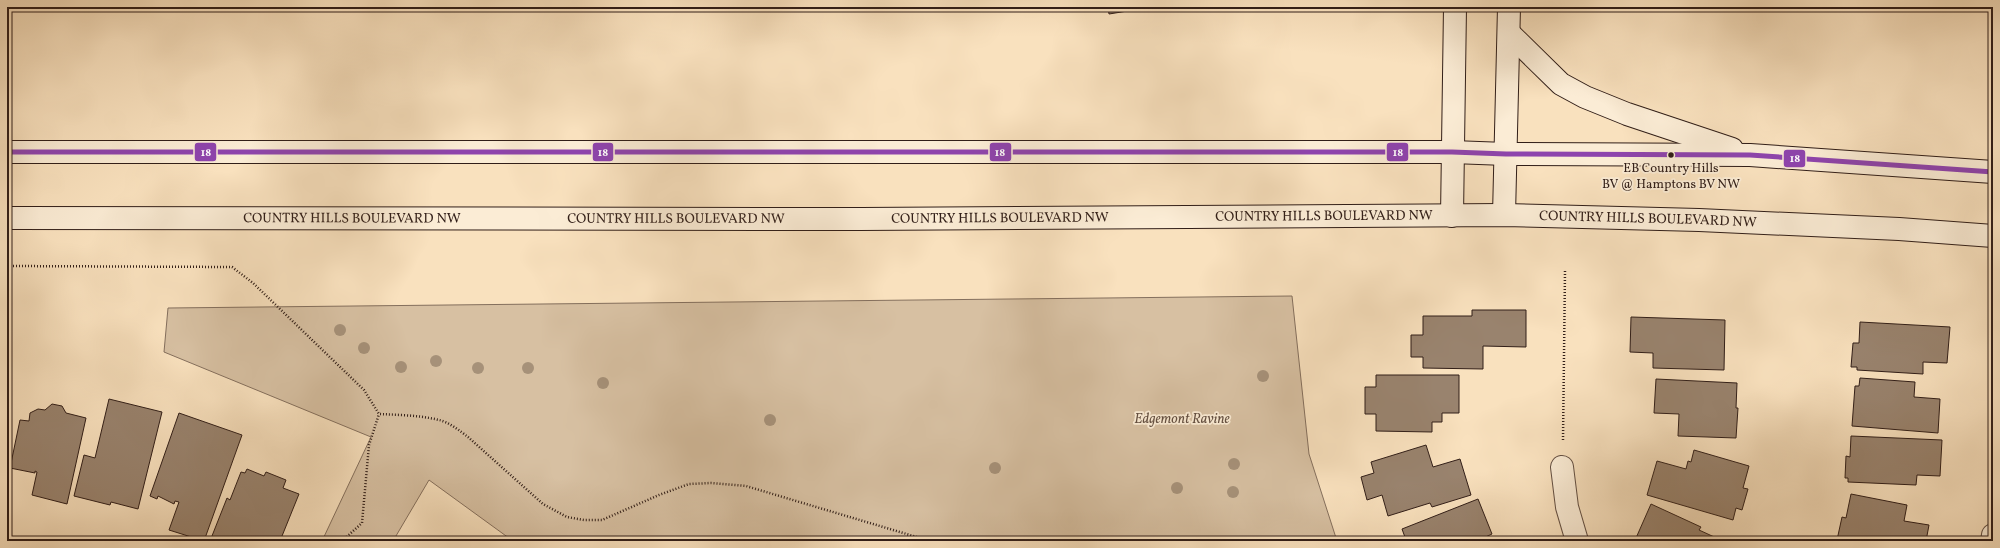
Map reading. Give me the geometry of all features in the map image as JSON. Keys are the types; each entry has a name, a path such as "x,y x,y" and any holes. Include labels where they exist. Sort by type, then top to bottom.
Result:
{"main road":[{"path":"1452,216 1455,7"},
{"path":"1504,215 1510,34 1509,7"},
{"path":"1510,34 1561,84 1585,97 1627,114 1750,155"},
{"path":"7,152 1452,152 1506,154 1750,155 1993,172"},
{"name":"COUNTRY HILLS BOULEVARD NW","path":"7,218 860,219 1504,215 1707,220 1898,229 1993,236"},
{"path":"1562,467 1567,507 1577,541"},
{"path":"1992,541 1993,535"}],"path":[{"path":"7,266 232,267 253,283 364,390 379,414 369,445 362,523 342,541"},
{"path":"1562,467 1565,271"},
{"path":"379,414 408,415 440,420 455,428 468,437 543,504 567,517 584,520 602,520 689,484 710,483 746,486 930,541"}],"green space":[{"name":"Edgemont Ravine","path":"1292,296 1309,454 1337,541 513,541 429,480 393,541 322,541 371,437 164,352 168,308"}],"building":[{"path":"1108,7 1152,7 1109,14"},
{"path":"1472,310 1526,310 1526,347 1483,346 1483,369 1423,368 1423,357 1411,357 1411,335 1423,335 1423,316 1472,316"},
{"path":"1631,317 1725,320 1724,370 1653,368 1653,353 1630,352"},
{"path":"1860,322 1950,327 1947,363 1923,362 1923,374 1857,370 1857,367 1851,367 1853,343 1859,343"},
{"path":"1376,375 1459,375 1459,413 1442,413 1442,422 1432,422 1432,432 1376,431 1376,414 1365,414 1365,387 1376,387"},
{"path":"1860,378 1915,382 1914,397 1940,399 1938,433 1852,426 1855,386 1859,386"},
{"path":"1656,379 1737,383 1736,408 1738,408 1736,438 1678,436 1679,414 1654,413"},
{"path":"109,399 162,412 138,509 111,502 110,505 74,496 84,455 95,458"},
{"path":"52,404 62,406 66,413 86,418 67,504 32,495 37,472 35,471 35,473 10,468 20,420 29,421 30,413 38,409 45,410"},
{"path":"179,413 242,435 204,541 169,530 179,502 175,501 174,504 158,496 157,499 150,496"},
{"path":"1851,436 1942,440 1940,476 1917,475 1916,485 1848,482 1848,478 1845,478 1846,456 1850,457"},
{"path":"1426,445 1433,467 1460,459 1471,495 1432,507 1430,503 1388,516 1382,495 1367,500 1361,477 1374,473 1371,462"},
{"path":"1694,450 1749,466 1743,488 1748,489 1742,510 1736,508 1733,520 1647,495 1657,461 1686,469 1688,461 1691,462"},
{"path":"247,469 264,476 266,472 286,480 283,488 299,494 280,541 266,541 256,537 255,541 210,541 227,498 230,500 241,472 245,473"},
{"path":"1851,494 1907,505 1904,521 1929,525 1926,541 1837,540 1842,517 1846,518"},
{"path":"1478,499 1492,534 1477,541 1404,541 1406,540 1402,529"},
{"path":"1651,504 1701,527 1699,530 1723,541 1644,541 1636,538"}],"transit line":[{"name":"18","path":"7,152 1452,152 1506,154 1750,155 1993,172"}],"place":[{"name":"EB Country Hills BV @ Hamptons BV NW","path":"1671,155"}]}
